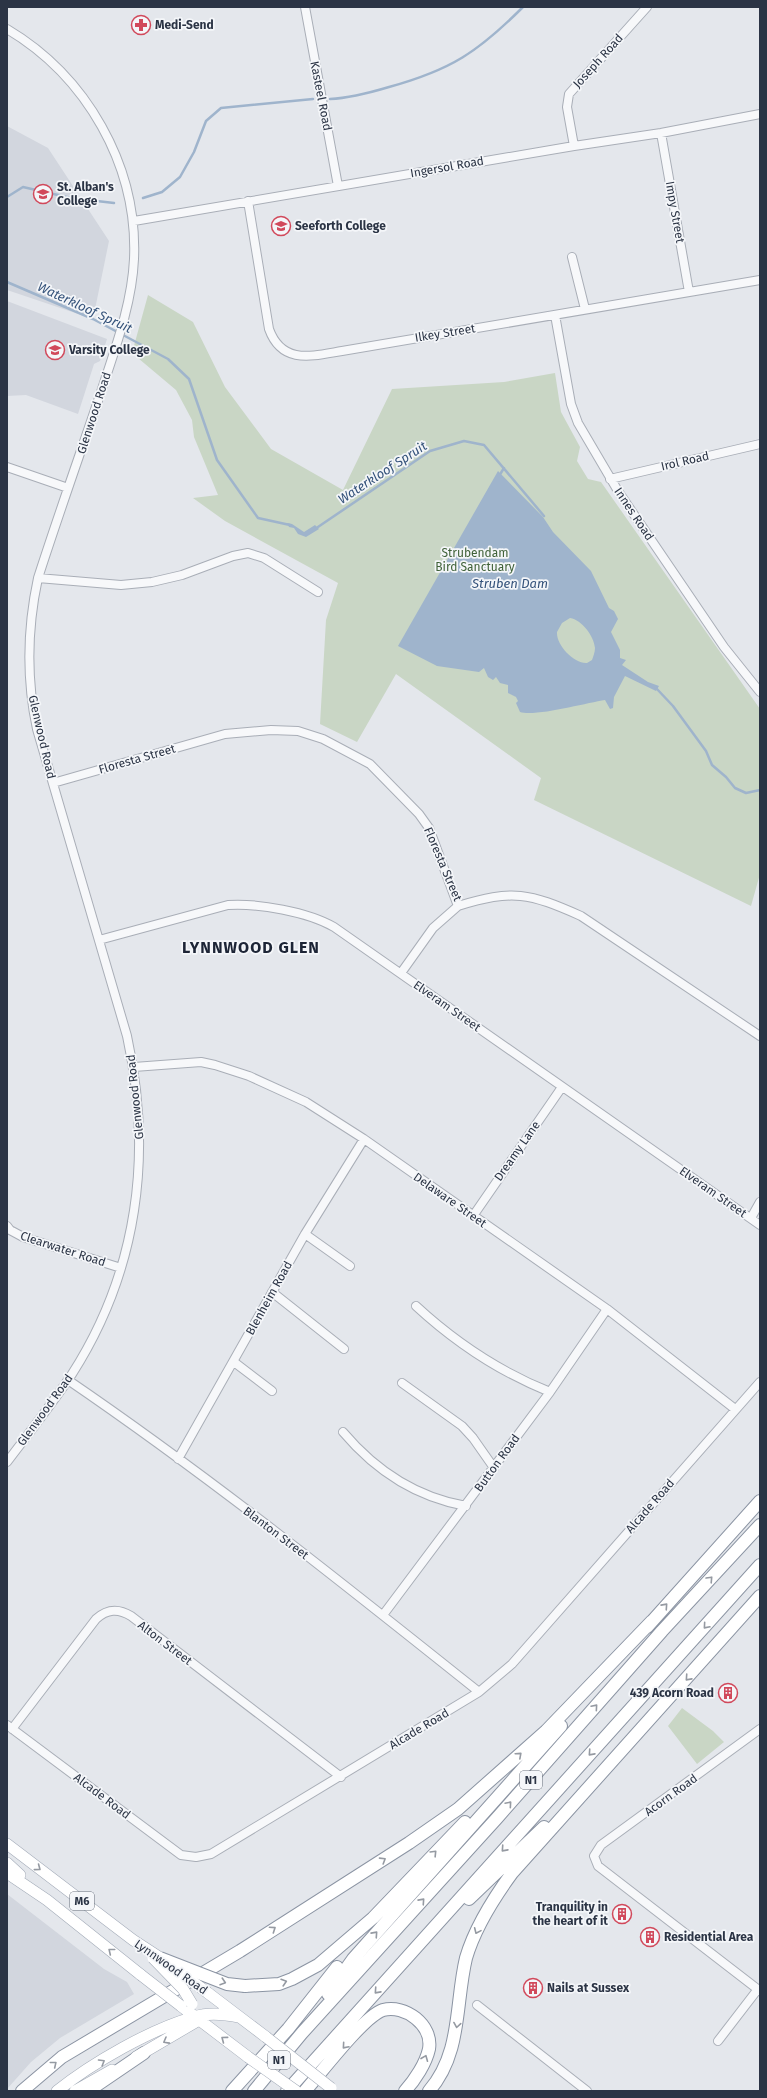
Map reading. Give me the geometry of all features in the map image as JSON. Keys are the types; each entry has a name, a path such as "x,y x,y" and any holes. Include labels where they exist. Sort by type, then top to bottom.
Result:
{"highway":[{"path":"302,2033 353,1959 760,1501"},
{"name":"N1","path":"254,2091 302,2033 497,1818 662,1631 760,1525"},
{"name":"N1","path":"287,2091 760,1565"},
{"path":"429,2091 439,2077 451,2051 456,2032 466,1958 478,1927 495,1896 512,1873 760,1596"},
{"path":"22,2091 62,2057 240,1951 409,1843 458,1809 546,1731 652,1621"},
{"path":"157,1957 227,1984 245,1986 278,1984 306,1972 318,1965 373,1918 436,1851 548,1740"},
{"path":"403,1962 616,1758"},
{"path":"232,2091 288,2029 330,1978 373,1918"},
{"path":"305,2091 374,2015 391,2009 402,2010 420,2021 429,2042 425,2060 405,2091"},
{"path":"91,2091 97,2085 144,2053"}],"main road":[{"name":"Lynnwood Road","path":"7,1844 133,1940 208,1993 333,2089"},
{"path":"7,1863 47,1900"},
{"name":"Lynnwood Road","path":"7,1873 47,1900 141,1975 187,2005 197,2018 296,2091"},
{"path":"157,1957 183,1989 187,2005"},
{"path":"57,2091 113,2055 155,2032 214,2014 239,2017"},
{"path":"75,2091 144,2053 197,2018"}],"street":[{"name":"Kasteel Road","path":"305,7 338,186"},
{"name":"Joseph Road","path":"574,146 567,107 569,94 647,7"},
{"name":"Glenwood Road","path":"7,29 50,59 68,77 88,102 114,152 134,221 134,260 123,324 38,578 29,635 30,686 37,729 127,1036 134,1067 140,1144 140,1167 134,1221 121,1268 108,1305 93,1338 68,1380 7,1462"},
{"name":"Ingersol Road","path":"134,221 574,146 661,133 760,114"},
{"name":"Impy Street","path":"661,133 689,292"},
{"name":"Ilkey Street","path":"248,201 270,329 278,344 292,355 300,356 324,354 760,280"},
{"path":"572,257 585,309"},
{"name":"Innes Road","path":"555,315 573,413 610,479 724,646 760,692"},
{"name":"Irol Road","path":"610,479 760,444"},
{"path":"7,466 68,488"},
{"path":"38,578 121,585 152,582 182,576 233,556 248,553 264,558 318,592"},
{"name":"Floresta Street","path":"53,784 225,734 271,730 304,733 329,742 365,761 419,814 433,836 458,906 487,898 510,894 535,898 581,916 760,1036"},
{"name":"Elveram Street","path":"99,940 216,906 243,904 303,914 322,920 401,973 760,1225"},
{"path":"401,973 433,928 458,906"},
{"name":"Delaware Street","path":"134,1067 201,1062 249,1076 306,1102 364,1139 607,1309 736,1409"},
{"name":"Dreamy Lane","path":"472,1216 562,1087"},
{"name":"Blenheim Road","path":"178,1458 234,1362 305,1234 364,1139"},
{"path":"751,1218 760,1202"},
{"name":"Clearwater Road","path":"7,1226 10,1230 23,1237 121,1268"},
{"path":"305,1234 350,1266"},
{"path":"272,1292 344,1349"},
{"path":"416,1306 470,1350 531,1384 550,1392"},
{"name":"Button Road","path":"383,1615 550,1392 607,1309"},
{"path":"234,1362 272,1391"},
{"name":"Blanton Street","path":"68,1380 178,1458 383,1615 480,1692"},
{"name":"Alcade Road","path":"10,1727 172,1848 188,1856 196,1857 211,1854 480,1692 512,1664 760,1382"},
{"path":"402,1383 462,1426 478,1445 494,1468"},
{"path":"343,1432 356,1447 396,1480 418,1492 438,1500 466,1506"},
{"name":"Alton Street","path":"10,1727 96,1619 108,1611 118,1610 131,1616 341,1777"},
{"name":"Acorn Road","path":"759,1990 598,1866 594,1856 601,1845 760,1729"},
{"path":"718,2041 759,1990"},
{"path":"477,2005 587,2091"}],"shaded area":[{"name":"St. Alban's College","path":"7,126 48,148 109,241 93,319 7,290"},
{"name":"Varsity College","path":"7,301 107,339 100,361 94,364 78,414 26,395 7,396"},
{"path":"7,1894 104,1969 127,1982 134,1994 60,2038 31,2062 7,2089"}],"green space":[{"name":"Strubendam Bird Sanctuary","path":"148,295 193,322 225,387 271,449 343,490 392,389 504,382 555,373 561,412 580,447 577,461 588,479 601,482 760,709 760,874 751,906 534,800 541,778 396,674 357,742 320,724 326,620 338,583 225,521 193,498 218,495 194,437 192,420 176,390 132,353"},
{"path":"682,1708 713,1731 724,1742 697,1764 668,1726"}],"water":[{"name":"Struben Dam","path":"498,471 543,517 553,532 591,571 609,608 614,611 618,619 611,632 620,650 620,658 626,660 622,665 648,682 659,686 656,691 625,676 614,697 613,708 610,709 605,700 537,713 520,712 516,703 518,701 516,697 508,693 508,685 500,683 496,677 493,680 488,677 484,668 479,672 437,666 398,646","holes":["570,618 574,619 587,629 594,643 595,650 592,660 587,663 577,660 567,653 557,637 557,632 562,623"]},
{"path":"287,523 292,524 304,532 315,525 319,529 306,537 298,534 294,528 289,527"}],"waterway":[{"path":"330,99 353,96 411,81 447,66 477,48 507,23 523,7"},
{"path":"143,198 162,192 180,177 194,152 206,121 221,108 313,99"},
{"path":"7,197 23,187 71,198 114,203"},
{"name":"Waterkloof Spruit","path":"7,282 93,319 168,359 189,379 217,460 258,518 290,525"},
{"name":"Waterkloof Spruit","path":"315,529 430,451 464,441 484,445 544,516"},
{"name":"Waterkloof Spruit","path":"499,476 504,468"},
{"name":"Waterkloof Spruit","path":"656,688 673,706 706,751 712,765 726,777 735,788 746,793 760,790"}],"place":[{"name":"Medi-Send","path":"141,25"},
{"name":"St. Alban's College","path":"43,194"},
{"name":"Seeforth College","path":"281,226"},
{"name":"Varsity College","path":"55,350"},
{"name":"439 Acorn Road","path":"728,1693"},
{"name":"Tranquility in the heart of it","path":"622,1914"},
{"name":"Residential Area","path":"650,1937"},
{"name":"Nails at Sussex","path":"533,1988"}],"district":[{"name":"LYNNWOOD GLEN","path":"251,947"}]}
